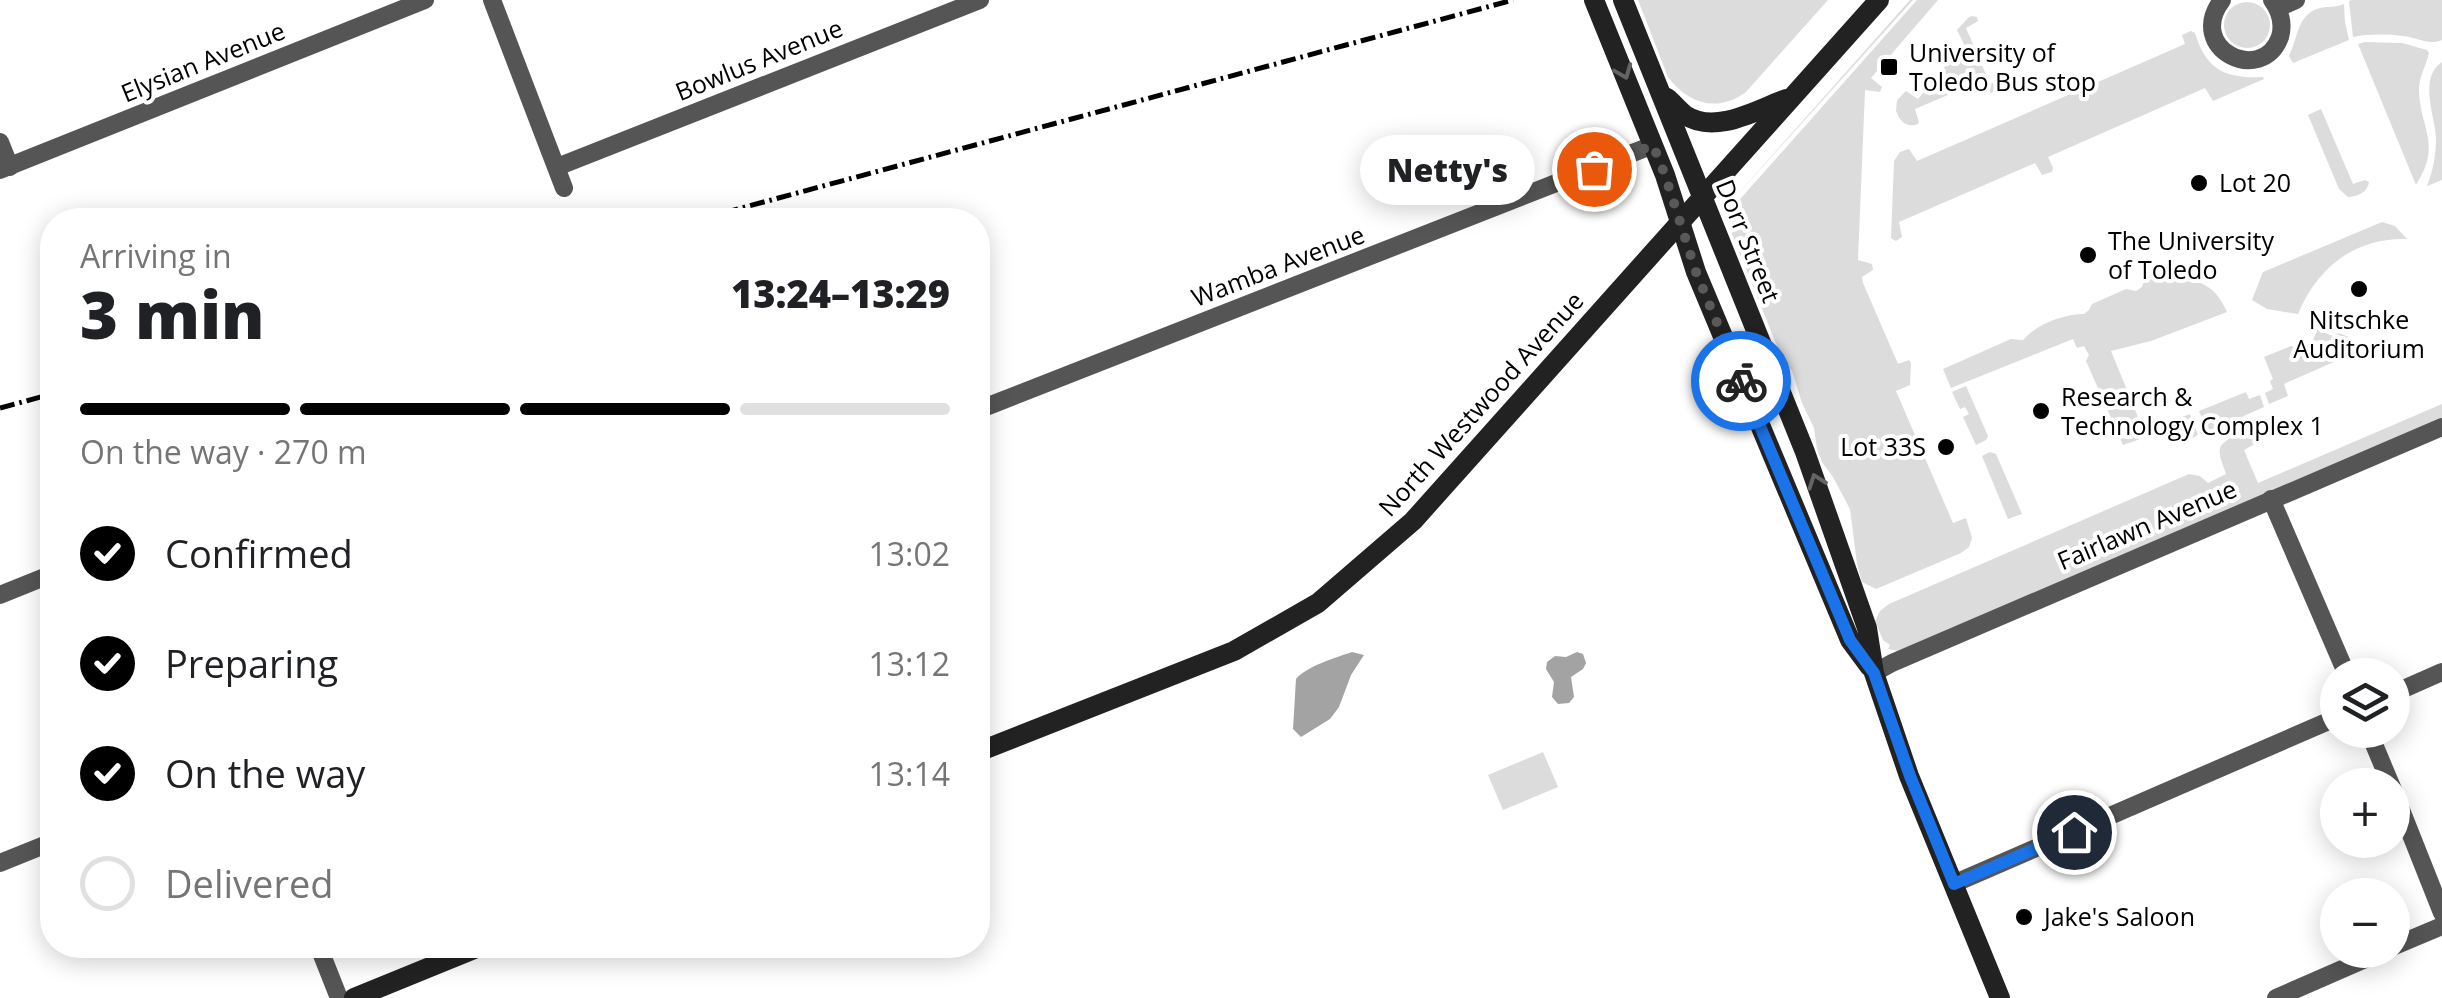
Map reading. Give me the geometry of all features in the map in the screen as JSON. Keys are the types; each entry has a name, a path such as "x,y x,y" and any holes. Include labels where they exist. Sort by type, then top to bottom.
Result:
{"main road":[{"name":"Dorr Street","path":"1594,0 1653,145 1696,272 1771,439 1850,640 1874,673"},
{"name":"Dorr Street","path":"1623,0 1805,452 1867,628 1874,673 1910,776 2000,998"},
{"name":"North Westwood Avenue","path":"990,747 1234,651 1318,603 1413,521 1879,0"},
{"path":"1661,92 1685,115 1710,122 1727,121 1793,96"},
{"path":"1771,439 1814,523 1821,526 1830,522"},
{"path":"354,998 452,958"}],"street":[{"name":"Elysian Avenue","path":"5,168 425,0"},
{"path":"492,0 564,188"},
{"name":"Bowlus Avenue","path":"557,168 980,0"},
{"path":"2222,0 2214,11 2212,32 2222,51 2242,60 2252,60 2272,50 2282,19 2274,4 2296,0"},
{"path":"0,142 5,168"},
{"name":"Wamba Avenue","path":"990,405 1653,145"},
{"name":"Fairlawn Avenue","path":"1874,673 2442,426"},
{"path":"2271,499 2340,658"},
{"path":"0,595 40,579"},
{"path":"2410,686 2442,672"},
{"path":"1954,884 2320,726"},
{"path":"2410,832 2442,913"},
{"path":"0,863 40,847"},
{"path":"2410,940 2442,926"},
{"path":"323,958 339,998"},
{"path":"2276,998 2345,968"}],"shaded area":[{"path":"1638,0 1828,0 1746,92 1714,104 1685,94 1668,77"},
{"path":"1910,0 1913,0 1729,204"},
{"path":"1917,0 1938,0 1871,78 1882,87 1880,92 1865,90 1858,260 1872,264 1873,270 1862,277 1863,283 1898,364 1909,360 1911,363 1910,385 1896,391 1953,523 1966,518 1972,538 1961,553 1876,589 1862,582 1850,509 1822,462 1814,428 1792,371 1783,361 1732,234 1731,217 1733,207"},
{"path":"2442,0 2442,40 2427,42 2384,35 2353,37 2349,1"},
{"path":"2247,2 2263,9 2270,25 2263,41 2247,48 2231,41 2224,25 2231,9"},
{"path":"2344,4 2349,40 2293,63 2289,56 2307,15 2320,8"},
{"path":"1972,16 1978,21 1966,28 1990,84 2003,79 2006,86 1991,93 1983,80 1915,109 1918,124 1904,123 1896,111 1897,100 1906,91 1918,99 1964,44 1957,30"},
{"path":"2191,31 2205,56 2219,70 2264,79 2213,101 2205,88 2048,157 2052,172 2042,175 2035,163 1899,222 1902,237 1896,241 1891,238 1894,161 1900,152 1909,149 1917,161 2185,44 2182,35"},
{"path":"2402,43 2429,53 2419,92 2428,159 2416,185 2358,44"},
{"path":"2442,62 2442,180 2427,186 2436,144 2429,87"},
{"path":"2321,109 2353,184 2369,182 2358,195 2348,197 2339,189 2308,115"},
{"path":"2382,222 2395,226 2407,239 2371,243 2340,258 2316,283 2298,314 2267,309 2252,300 2263,272"},
{"path":"2161,277 2201,283 2216,294 2227,312 2151,341 2111,351 2127,390 2109,398 2113,407 2131,400 2144,432 2190,414 2198,435 2192,438 2184,424 2123,445 2086,361 2089,355 2084,346 2077,348 2073,339 1951,388 1943,369 2011,339 2023,340 2051,321 2084,314 2092,304 2126,289 2136,291 2144,281"},
{"path":"2317,330 2333,336 2339,333 2358,346 2345,357 2284,384 2288,396 2269,404 2265,393 2273,389 2273,379 2264,357 2291,346 2309,351"},
{"path":"1966,386 1988,436 1976,445 1963,417 1969,414 1965,407 1960,409 1952,392"},
{"path":"2246,392 2249,399 2260,395 2264,407 2208,432 2199,411"},
{"path":"2442,404 2442,421 1899,651 1888,649 1890,645 1883,640 1875,621 1889,604 2189,474 2208,483 2226,474 2220,448 2239,434 2261,430 2264,439 2244,450 2258,483"},
{"path":"1996,454 2022,514 2008,519 1982,456"},
{"path":"1352,652 1364,655 1351,675 1339,707 1330,719 1301,737 1293,729 1296,679 1314,666"},
{"path":"1583,654 1586,663 1571,677 1574,697 1569,703 1558,704 1552,697 1554,682 1546,669 1547,662 1555,656"},
{"path":"1543,752 1558,787 1503,810 1488,775"}],"railway":[{"path":"742,208 1513,0"},
{"path":"0,408 40,397"}],"way so far":[{"path":"1594,169 1653,145 1696,272 1741,381"}],"place":[{"name":"University of Toledo Bus stop","path":"1889,67"},
{"name":"Netty's","path":"1594,169"},
{"name":"Lot 20","path":"2199,183"},
{"name":"The University of Toledo","path":"2088,255"},
{"name":"Nitschke Auditorium","path":"2359,289"},
{"name":"Research & Technology Complex 1","path":"2041,411"},
{"name":"Lot 33S","path":"1946,447"},
{"name":"Jake's Saloon","path":"2024,917"}],"route":[{"path":"1741,381 1850,640 1874,673 1954,884 2074,832"}]}
